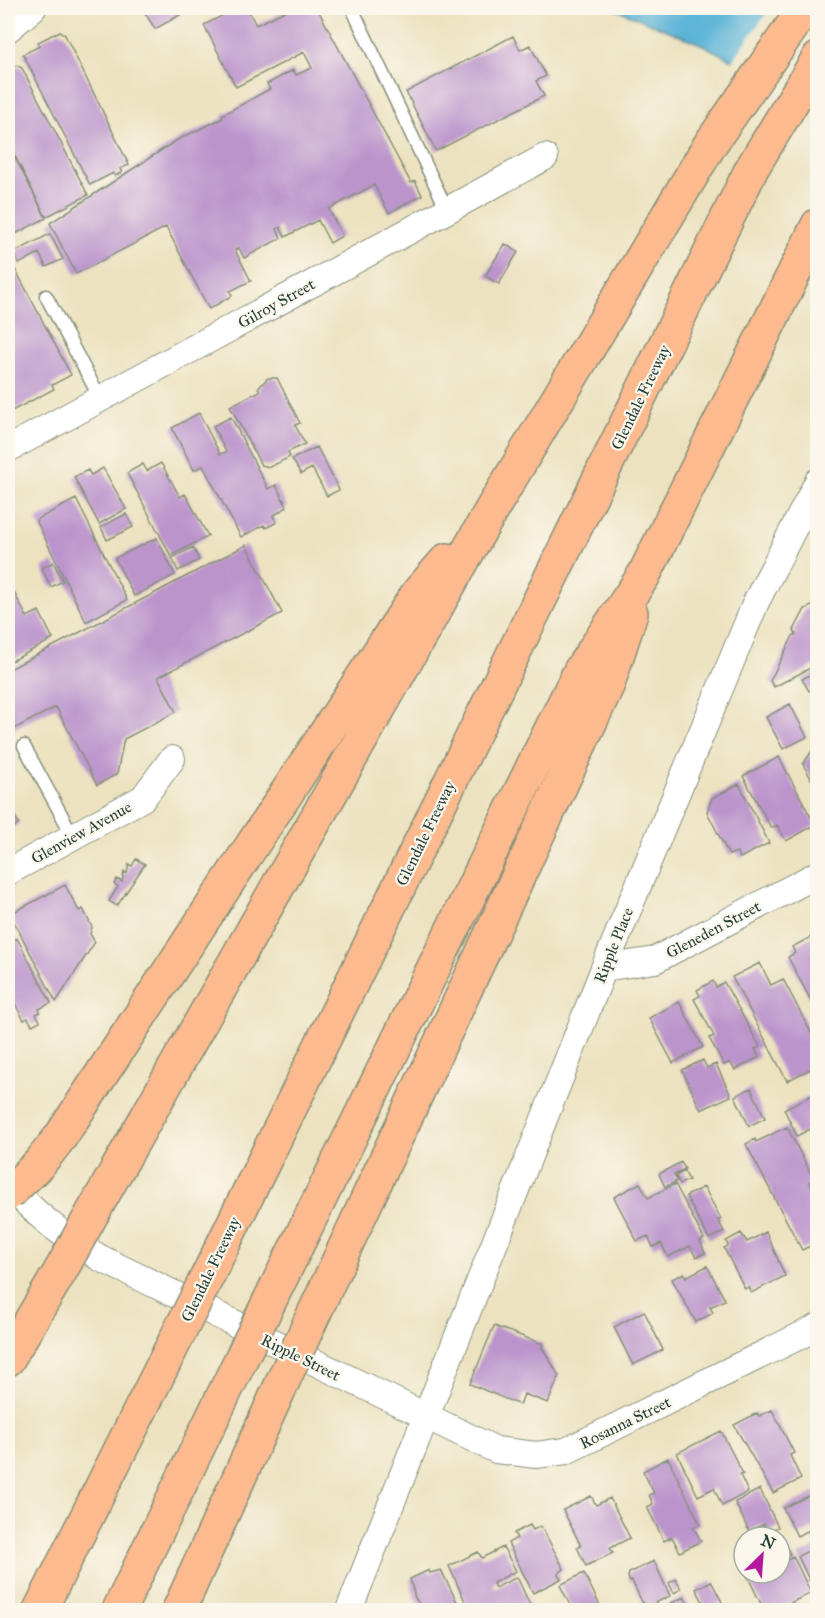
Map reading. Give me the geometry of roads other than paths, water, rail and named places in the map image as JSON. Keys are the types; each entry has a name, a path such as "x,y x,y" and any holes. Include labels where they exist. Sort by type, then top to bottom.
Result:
{"highway":[{"path":"8,1359 61,1270 492,509 711,143 805,8"},
{"name":"Glendale Freeway","path":"40,1611 210,1271 752,168 818,59"},
{"path":"119,1611 580,671 644,574 818,225"},
{"path":"8,1194 39,1164 61,1136 418,593 492,509"},
{"path":"179,1611 311,1320 608,684 644,574"}],"street":[{"path":"8,29 34,8"},
{"name":"Gilroy Street","path":"8,449 545,157"},
{"name":"Ripple Place","path":"425,1417 604,968 756,602 818,481"},
{"name":"Glenview Avenue","path":"8,872 143,798 172,759"},
{"name":"Gleneden Street","path":"604,968 655,960 818,874"},
{"name":"Ripple Street","path":"8,1182 25,1204 50,1227 100,1258 425,1417"},
{"name":"Rosanna Street","path":"425,1417 496,1450 536,1455 566,1451 818,1327"},
{"path":"349,1611 425,1417"}],"lane":[{"path":"352,8 447,210"},
{"path":"46,296 100,398"},
{"path":"24,746 73,836"}],"water":[{"path":"613,8 817,8 817,105 703,45"}]}
